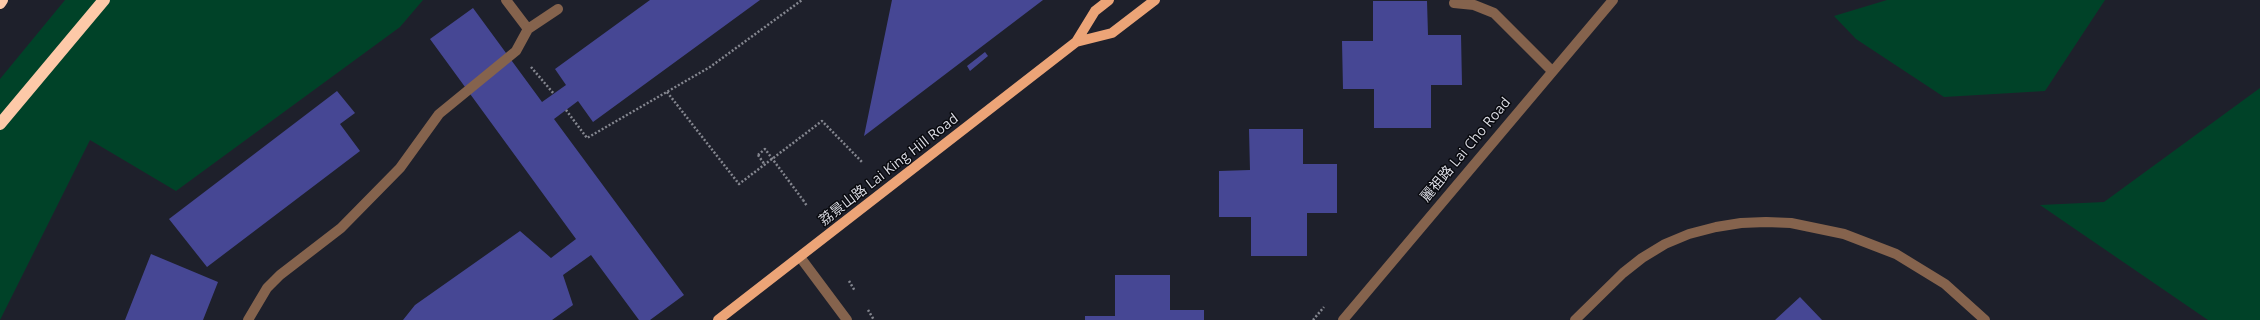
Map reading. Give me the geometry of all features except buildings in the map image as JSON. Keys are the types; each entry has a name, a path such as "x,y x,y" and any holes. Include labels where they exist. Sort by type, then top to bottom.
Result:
{"highway":[{"path":"0,124 104,0"}],"main road":[{"name":"荔景山路 Lai King Hill Road","path":"718,320 1076,42 1095,11 1109,0"},
{"name":"荔景山路 Lai King Hill Road","path":"1076,42 1112,33 1155,0"}],"street":[{"path":"506,0 528,29"},
{"name":"麗祖路 Lai Cho Road","path":"1343,320 1552,70 1613,0"},
{"path":"1454,3 1474,5 1494,14 1552,70"},
{"path":"248,320 266,288 280,275 341,228 400,168 439,114 516,51 528,29 558,9"},
{"path":"1574,320 1623,273 1642,258 1665,244 1689,234 1716,226 1741,222 1766,222 1791,223 1844,234 1896,254 1945,284 1985,320"},
{"path":"800,257 846,320"}],"path":[{"path":"566,110 587,138 710,67 802,0"},
{"path":"516,51 554,94"},
{"path":"667,92 739,184 822,120 863,164"},
{"path":"765,165 758,155 765,149 808,206"}],"green space":[{"path":"65,0 423,0 400,27 176,191 90,140 0,320 0,79"},
{"path":"1887,0 2105,0 2045,91 1944,97 1856,39 1834,16"},
{"path":"2260,88 2260,320 2208,320 2040,205 2104,202"}]}
